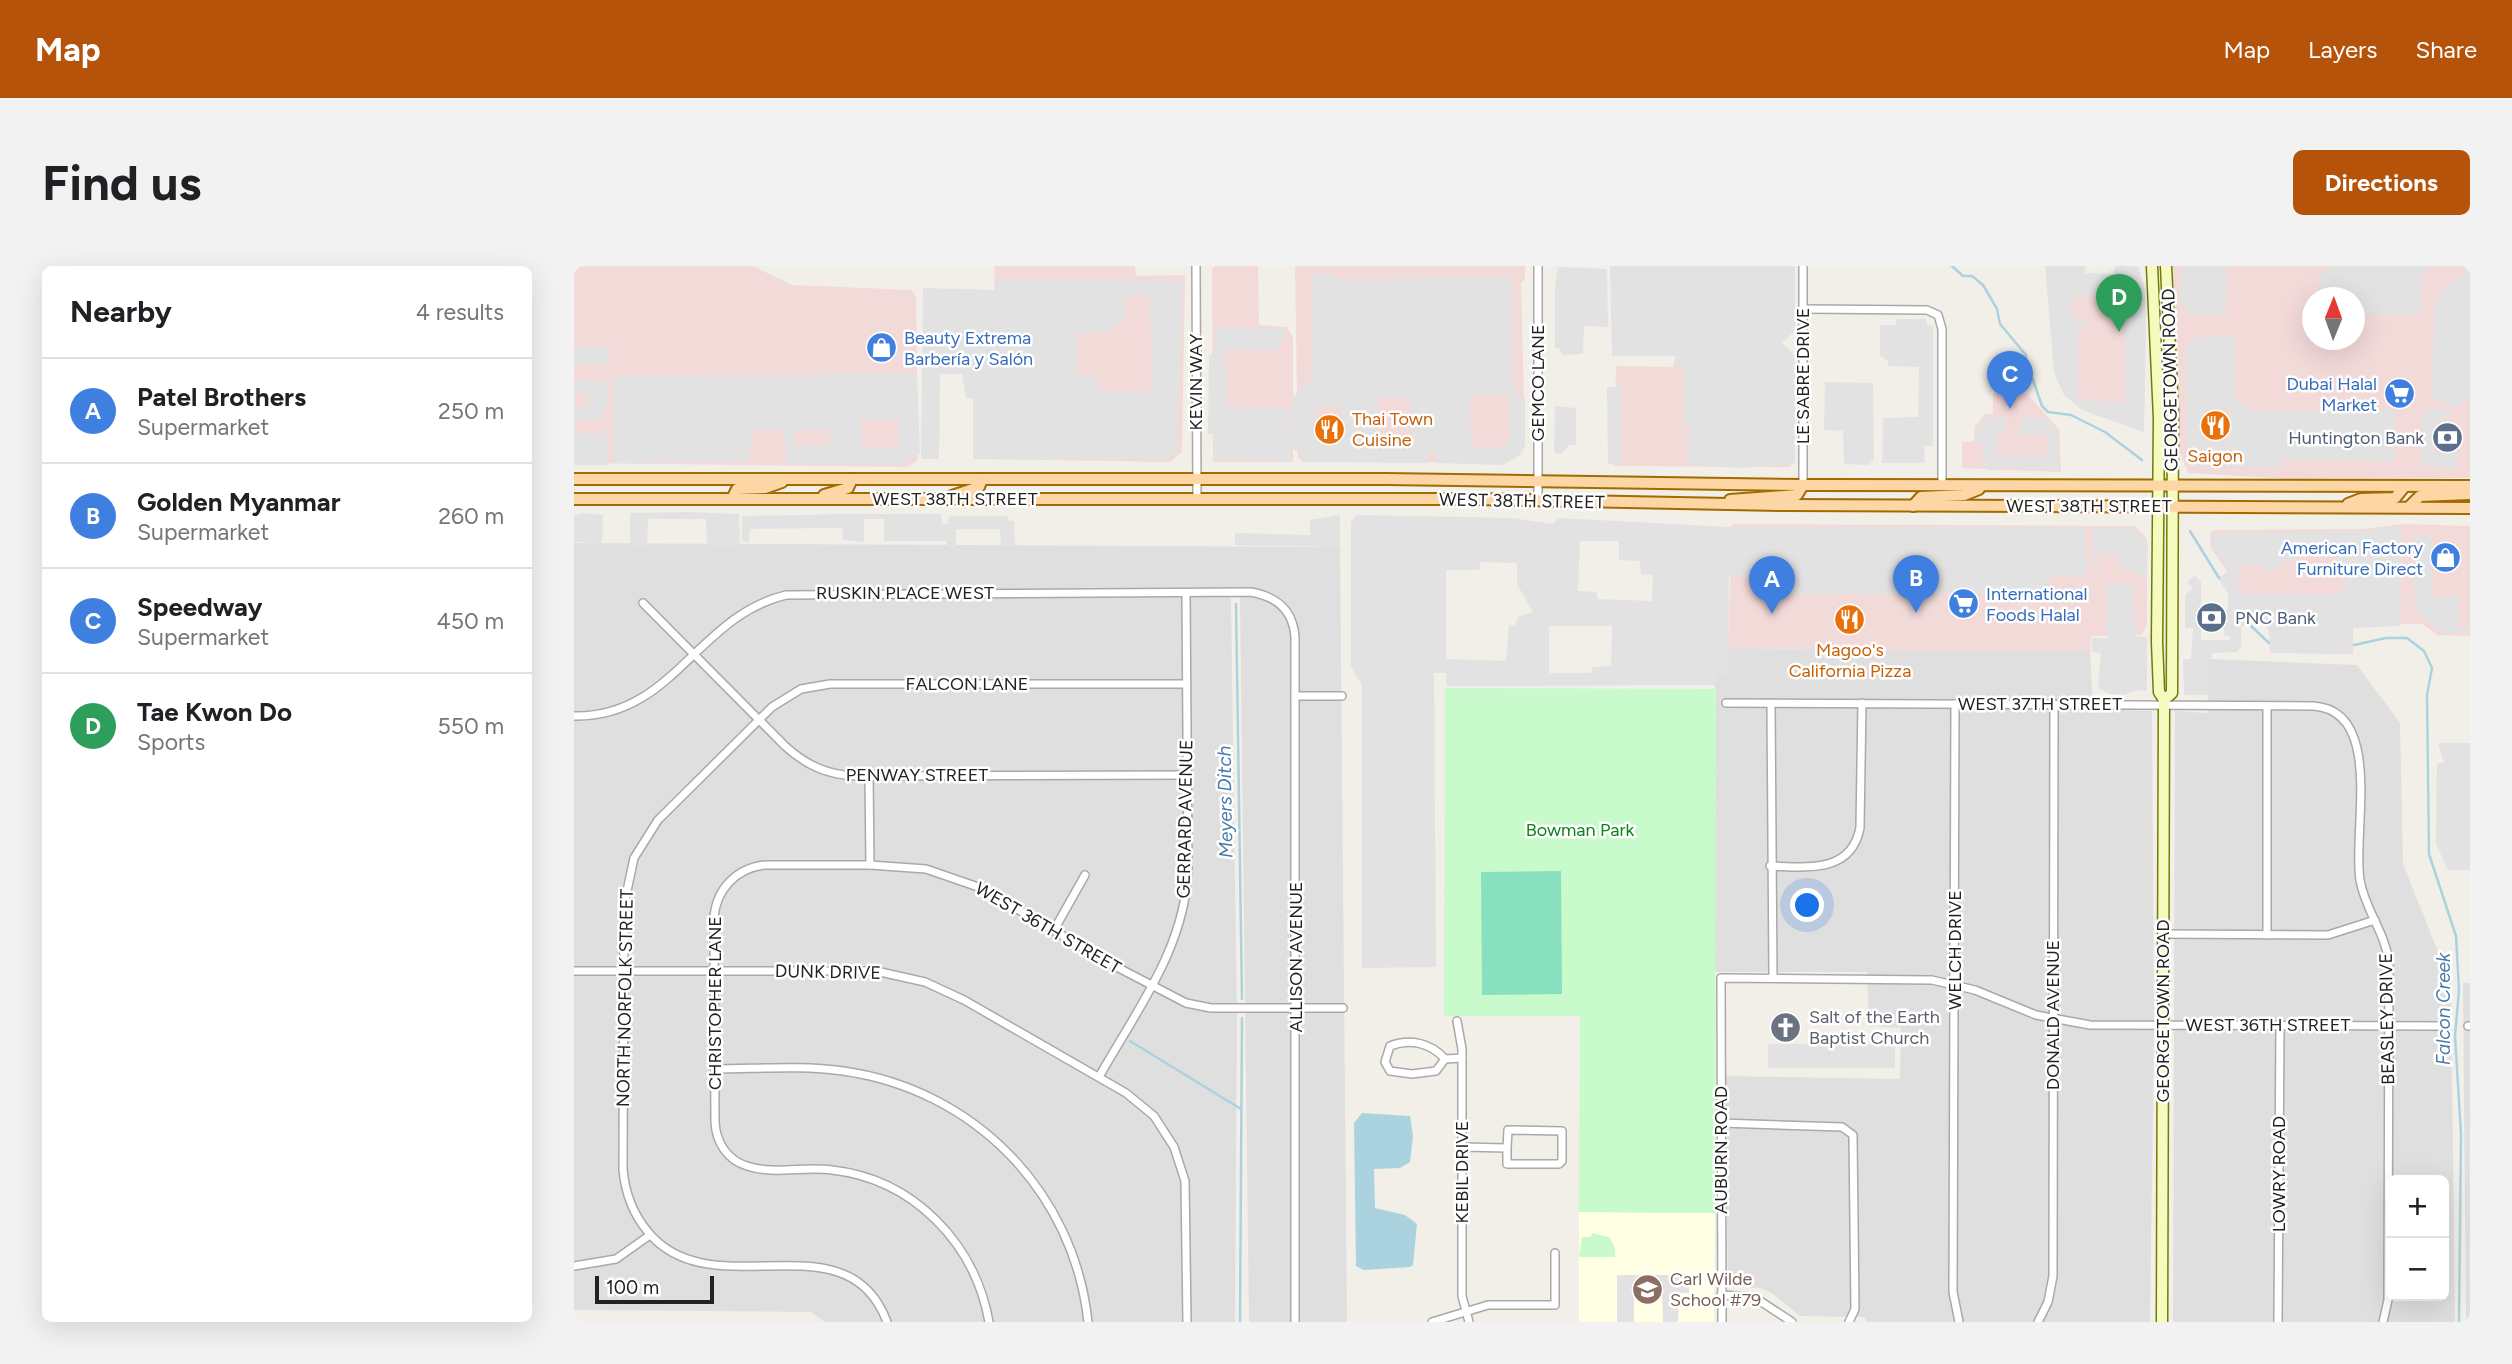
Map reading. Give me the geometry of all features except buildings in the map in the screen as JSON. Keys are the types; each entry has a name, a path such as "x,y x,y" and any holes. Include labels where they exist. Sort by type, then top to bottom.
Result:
{"main road":[{"name":"GEORGETOWN ROAD","path":"2152,266 2157,358 2159,692 2164,703 2162,1322"},
{"name":"GEORGETOWN ROAD","path":"2164,703 2172,692 2173,403 2166,266"},
{"name":"WEST 38TH STREET","path":"574,479 1196,479 1942,486 2470,486"},
{"path":"732,499 737,489 765,488 788,479"},
{"path":"811,499 848,488 852,479"},
{"path":"946,498 979,487 982,479"},
{"path":"1706,505 1748,497 1793,496 1800,494 1803,485"},
{"path":"1913,506 1921,497 1964,495 1985,486"},
{"path":"2342,507 2361,499 2395,498 2404,487"},
{"path":"2409,507 2420,496 2470,494"},
{"name":"WEST 38TH STREET","path":"574,499 1197,499 1706,505 2470,508"}],"street":[{"name":"KEVIN WAY","path":"1196,266 1197,499"},
{"name":"GEMCO LANE","path":"1538,266 1538,501"},
{"name":"LE SABRE DRIVE","path":"1803,266 1803,485"},
{"path":"1804,309 1927,310 1938,315 1942,329 1942,486"},
{"name":"RUSKIN PLACE WEST","path":"574,716 603,714 634,704 664,684 742,612 764,601 791,595 1253,592 1274,599"},
{"name":"GERRARD AVENUE","path":"1099,1077 1172,947 1185,901 1186,593"},
{"name":"ALLISON AVENUE","path":"1274,599 1287,612 1294,629 1295,1322"},
{"name":"PENWAY STREET","path":"643,603 785,746 808,764 838,774 1187,775"},
{"name":"FALCON LANE","path":"758,720 794,692 830,684 1186,684"},
{"path":"1295,696 1342,696"},
{"name":"WEST 37TH STREET","path":"1726,703 2164,703 2325,707 2348,723"},
{"path":"1770,866 1825,866 1842,859 1854,845 1860,828 1862,703"},
{"path":"1771,704 1770,866 1773,978"},
{"name":"WELCH DRIVE","path":"1955,704 1953,1292 1959,1322"},
{"name":"DONALD AVENUE","path":"2038,1322 2048,1302 2053,1276 2053,704"},
{"path":"2267,706 2267,935"},
{"name":"NORTH NORFOLK STREET","path":"650,1235 632,1206 624,1173 625,890 639,848 658,820 758,720"},
{"name":"BEASLEY DRIVE","path":"2348,723 2356,737 2358,752 2360,878 2388,958 2388,1300 2384,1322"},
{"path":"869,776 870,865"},
{"name":"WEST 36TH STREET","path":"749,869 764,865 870,865 926,869 961,879 1172,998 1202,1007 1343,1008"},
{"name":"CHRISTOPHER LANE","path":"749,869 732,878 717,902 715,1125 724,1150 734,1160 750,1167 848,1172 907,1196 939,1222 962,1250 978,1282 989,1322"},
{"path":"1054,930 1085,875"},
{"path":"2163,934 2333,935 2375,920"},
{"name":"DUNK DRIVE","path":"574,971 858,971 909,977 964,1000 1099,1077"},
{"name":"WEST 36TH STREET","path":"1721,978 1918,979 1954,985 2052,1019 2090,1024 2445,1026"},
{"name":"AUBURN ROAD","path":"1721,978 1722,1322"},
{"name":"KEBIL DRIVE","path":"1457,1021 1462,1058 1462,1296 1464,1312 1469,1322"},
{"name":"LOWRY ROAD","path":"2278,1322 2280,1025"},
{"path":"1445,1059 1436,1070 1412,1074 1390,1070 1385,1062 1390,1046 1405,1042 1427,1044 1445,1059 1462,1058"},
{"path":"715,1069 831,1070 864,1075 912,1089 970,1119 1022,1166 1053,1210 1078,1270 1088,1322"},
{"path":"1099,1077 1132,1097 1150,1112 1169,1137 1178,1157 1186,1196 1187,1322"},
{"path":"1721,1123 1842,1127 1851,1131 1856,1142 1856,1184 1855,1309 1850,1322"},
{"path":"1508,1130 1562,1131 1562,1161 1559,1164 1507,1164 1507,1148 1508,1130"},
{"path":"1462,1147 1507,1148"},
{"path":"574,1266 616,1259 650,1235 670,1252 698,1263 719,1267 823,1267 850,1276 870,1293 887,1322"},
{"path":"1432,1322 1488,1305 1555,1305 1555,1252"},
{"path":"1721,1294 1754,1297 1792,1322"}],"shaded area":[{"path":"574,266 753,266 792,285 912,290 916,297 918,460 907,467 574,463"},
{"path":"995,266 1135,266 1136,276 1185,275 1182,452 1170,462 990,459"},
{"path":"1215,266 1258,266 1259,325 1287,327 1293,338 1293,462 1213,462 1212,269"},
{"path":"1295,266 1525,266 1525,279 1521,283 1524,401 1501,464 1298,459"},
{"path":"1610,266 1795,266 1795,331 1782,343 1795,355 1795,463 1742,468 1688,465 1690,424 1683,424 1684,366 1675,365 1675,356 1612,356"},
{"path":"2045,266 2085,266 2085,273 2114,274 2115,266 2138,266 2145,289 2144,432 2082,410 2064,395 2054,373","holes":["2073,296 2116,297 2116,318 2125,318 2125,402 2087,401 2086,398 2078,397 2078,327 2084,326 2084,318 2071,317"]},
{"path":"2172,266 2470,266 2470,478 2291,479 2188,473 2179,450"},
{"path":"2180,266 2227,266 2226,314 2188,315 2188,306 2180,305"},
{"path":"2337,266 2431,266 2422,277 2422,314 2365,314 2365,287 2319,287 2319,273"},
{"path":"1558,267 1607,269 1608,327 1584,326 1583,354 1562,355 1560,349 1555,348 1555,287"},
{"path":"2470,271 2470,398 2457,408 2432,397 2434,303 2440,301 2436,296"},
{"path":"1313,274 1336,274 1337,279 1511,278 1511,377 1519,396 1525,398 1525,446 1520,455 1503,465 1437,463 1435,451 1430,450 1427,463 1301,462 1301,455 1290,446 1290,461 1214,460 1214,434 1208,434 1209,355 1216,351 1214,335 1218,328 1286,329 1285,339 1280,341 1280,350 1225,349 1226,406 1290,409 1291,442 1293,397 1313,378","holes":["1470,393 1509,395 1509,441 1501,449 1475,448 1471,444","1378,398 1411,398 1411,448 1378,446","1342,406 1342,436 1314,436 1316,407"]},
{"path":"997,280 1183,281 1177,454 1171,454 1170,460 973,459 973,398 966,398 962,374 940,374 939,459 921,459 923,288 996,290","holes":["1125,295 1150,295 1152,391 1099,392 1097,375 1077,374 1077,333 1113,332 1114,323 1125,323"]},
{"path":"2142,286 2142,428 2066,395 2053,293"},
{"path":"1897,319 1926,319 1927,325 1933,326 1933,446 1924,446 1925,463 1882,463 1883,418 1918,417 1919,367 1888,366 1888,361 1880,356 1880,325 1896,325"},
{"path":"2193,337 2235,337 2235,399 2252,410 2394,410 2395,461 2282,460 2281,467 2194,467 2193,460 2186,460 2187,343 2193,344","holes":["2203,410 2229,410 2229,442 2203,443"]},
{"path":"1678,344 1794,461 1790,467 1613,466 1616,366 1673,367"},
{"path":"608,346 609,365 574,364 574,347"},
{"path":"917,374 920,454 910,455 907,463 786,464 784,430 752,430 749,462 612,463 613,376","holes":["860,419 898,420 900,447 862,447","794,430 829,430 831,445 795,445"]},
{"path":"574,380 607,382 607,407 603,409 603,419 576,420 577,433 604,434 608,430 608,465 574,465 574,407 589,407 589,394 574,393"},
{"path":"1825,382 1873,383 1874,459 1869,465 1844,464 1843,431 1824,430"},
{"path":"1607,387 1622,387 1620,464 1608,464"},
{"path":"1993,393 2027,394 2059,429 2061,472 1962,468 1962,442 1974,441 1975,426 1985,414 1993,414"},
{"path":"1555,406 1576,408 1576,445 1570,445 1561,454 1554,453"},
{"path":"2428,409 2450,410 2451,418 2442,418 2435,424 2434,452 2457,453 2456,467 2450,469 2421,465 2421,413 2428,413"},
{"path":"1983,417 2006,418 2005,435 1996,435 1997,457 2047,457 2047,435 2020,434 2021,418 2045,418 2058,431 2058,471 2005,466 2001,470 1988,470 1982,463 1984,444 1976,443 1976,426 1983,425"},
{"path":"583,513 603,515 602,543 574,542 574,516"},
{"path":"630,513 739,514 740,546 707,546 706,519 648,519 647,547 630,547"},
{"path":"941,514 942,524 948,524 949,516 1008,516 1009,521 1014,521 1015,547 1001,546 1000,529 956,529 956,548 947,547 947,541 884,541 884,519 864,519 864,542 843,540 842,528 750,529 749,542 742,541 742,516"},
{"path":"1340,515 1340,547 1235,545 1235,533 1310,535 1310,520"},
{"path":"1357,515 1512,518 1553,524 1558,518 1730,527 2085,527 2087,575 2049,575 2050,594 1780,594 1779,577 1729,577 1728,676 1716,676 1715,685 1447,686 1446,673 1434,673 1436,967 1362,968 1362,685 1351,667 1351,522","holes":["1580,541 1619,541 1619,560 1640,561 1641,574 1653,575 1652,601 1597,599 1597,592 1578,591","1481,562 1517,563 1517,584 1533,612 1518,617 1515,625 1509,625 1506,661 1446,659 1446,570 1479,570","1549,626 1612,626 1611,666 1592,667 1591,673 1549,673"]},
{"path":"1732,524 2135,526 2147,539 2147,625 2142,635 2091,636 2090,651 1728,648"},
{"path":"2402,524 2470,526 2470,636 2437,635 2422,624 2353,625 2353,654 2270,653 2269,631 2211,548 2210,532 2217,530 2363,529"},
{"path":"2401,526 2402,574 2398,596 2401,604 2400,626 2351,628 2351,653 2271,653 2270,630 2261,617 2241,627 2241,646 2237,652 2212,653 2212,658 2208,659 2208,695 2184,695 2183,659 2191,659 2193,628 2185,628 2185,595 2193,588 2187,582 2195,575 2201,582 2201,640 2230,640 2230,636 2224,636 2224,609 2228,609 2228,593 2218,578 2228,571 2254,608 2247,596 2252,594 2344,594 2343,571 2336,570 2335,554 2297,553 2296,561 2281,561 2280,570 2266,570 2266,566 2240,566 2238,583 2212,546 2213,533 2364,531"},
{"path":"2092,527 2132,528 2148,543 2147,577 2119,566 2119,554 2099,553 2098,568 2094,569"},
{"path":"2415,535 2432,536 2432,596 2459,597 2458,628 2470,628 2470,632 2440,633 2417,611 2414,596"},
{"path":"574,543 1340,547 1347,1322 1249,1322 1240,597 1231,598 1237,1018 1235,1322 825,1322 811,1312 574,1310"},
{"path":"2105,584 2127,584 2134,589 2135,636 2147,637 2147,691 2137,690 2125,695 2110,694 2098,688 2101,653 2092,652 2092,638 2107,638"},
{"path":"1728,648 2090,651 2093,709 2152,711 2154,1031 2150,1322 1867,1322 1865,1317 1800,1316 1772,1293 1761,1288 1728,1286 1725,1076 1900,1079 1901,1028 1869,1026 1867,972 1715,972 1715,685 1716,676 1728,675"},
{"path":"2208,659 2357,665 2400,723 2403,864 2451,984 2455,1322 2173,1322 2175,711 2208,713"},
{"path":"2438,743 2470,743 2470,870 2448,870 2436,844 2437,763 2444,763"},
{"path":"2463,983 2470,983 2470,1322 2466,1322"},
{"path":"1768,1044 1895,1044 1895,1068 1768,1068"},
{"name":"Carl Wilde School #79","path":"1579,1212 1715,1213 1714,1322 1579,1322"},
{"path":"1617,1275 1689,1275 1689,1293 1679,1293 1678,1322 1663,1322 1662,1292 1634,1293 1634,1322 1617,1322"}],"green space":[{"name":"Bowman Park","path":"1445,688 1716,689 1715,1213 1579,1212 1580,1016 1444,1016"},
{"path":"1561,871 1562,994 1482,995 1481,872"},
{"path":"1592,1233 1609,1237 1615,1248 1615,1257 1579,1257 1582,1237 1591,1237"}],"water":[{"path":"1362,1113 1410,1116 1413,1136 1410,1162 1400,1168 1374,1169 1375,1208 1405,1215 1417,1224 1413,1265 1410,1267 1364,1270 1356,1266 1354,1123"}],"waterway":[{"name":"Falcon Creek","path":"1952,266 1963,276 1972,276 1983,285 1997,309 2000,324 2026,355 2027,374 2033,380 2042,406 2048,412 2071,415 2105,432 2142,460"},
{"name":"Falcon Creek","path":"2190,531 2219,578"},
{"name":"Meyers Ditch","path":"1236,604 1242,999"},
{"name":"Falcon Creek","path":"2248,623 2269,643"},
{"name":"Falcon Creek","path":"2354,645 2386,638 2407,638 2424,651 2432,668 2427,695 2429,854 2456,936 2459,990 2455,1036 2461,1134 2459,1322"},
{"name":"Meyers Ditch","path":"1240,1322 1242,1018"},
{"path":"1130,1041 1241,1109"}],"place":[{"name":"Tae Kwon Do","path":"2119,332"},
{"name":"Beauty Extrema Barbería y Salón","path":"881,348"},
{"name":"Dubai Halal Market","path":"2400,394"},
{"name":"Speedway","path":"2010,409"},
{"name":"Saigon","path":"2215,425"},
{"name":"Thai Town Cuisine","path":"1329,429"},
{"name":"Huntington Bank","path":"2447,438"},
{"name":"American Factory Furniture Direct","path":"2446,558"},
{"name":"International Foods Halal","path":"1963,604"},
{"name":"Golden Myanmar","path":"1916,613"},
{"name":"Patel Brothers","path":"1772,614"},
{"name":"PNC Bank","path":"2212,618"},
{"name":"Magoo's California Pizza","path":"1850,619"},
{"name":"Salt of the Earth Baptist Church","path":"1786,1027"},
{"name":"Carl Wilde School #79","path":"1647,1289"}]}
